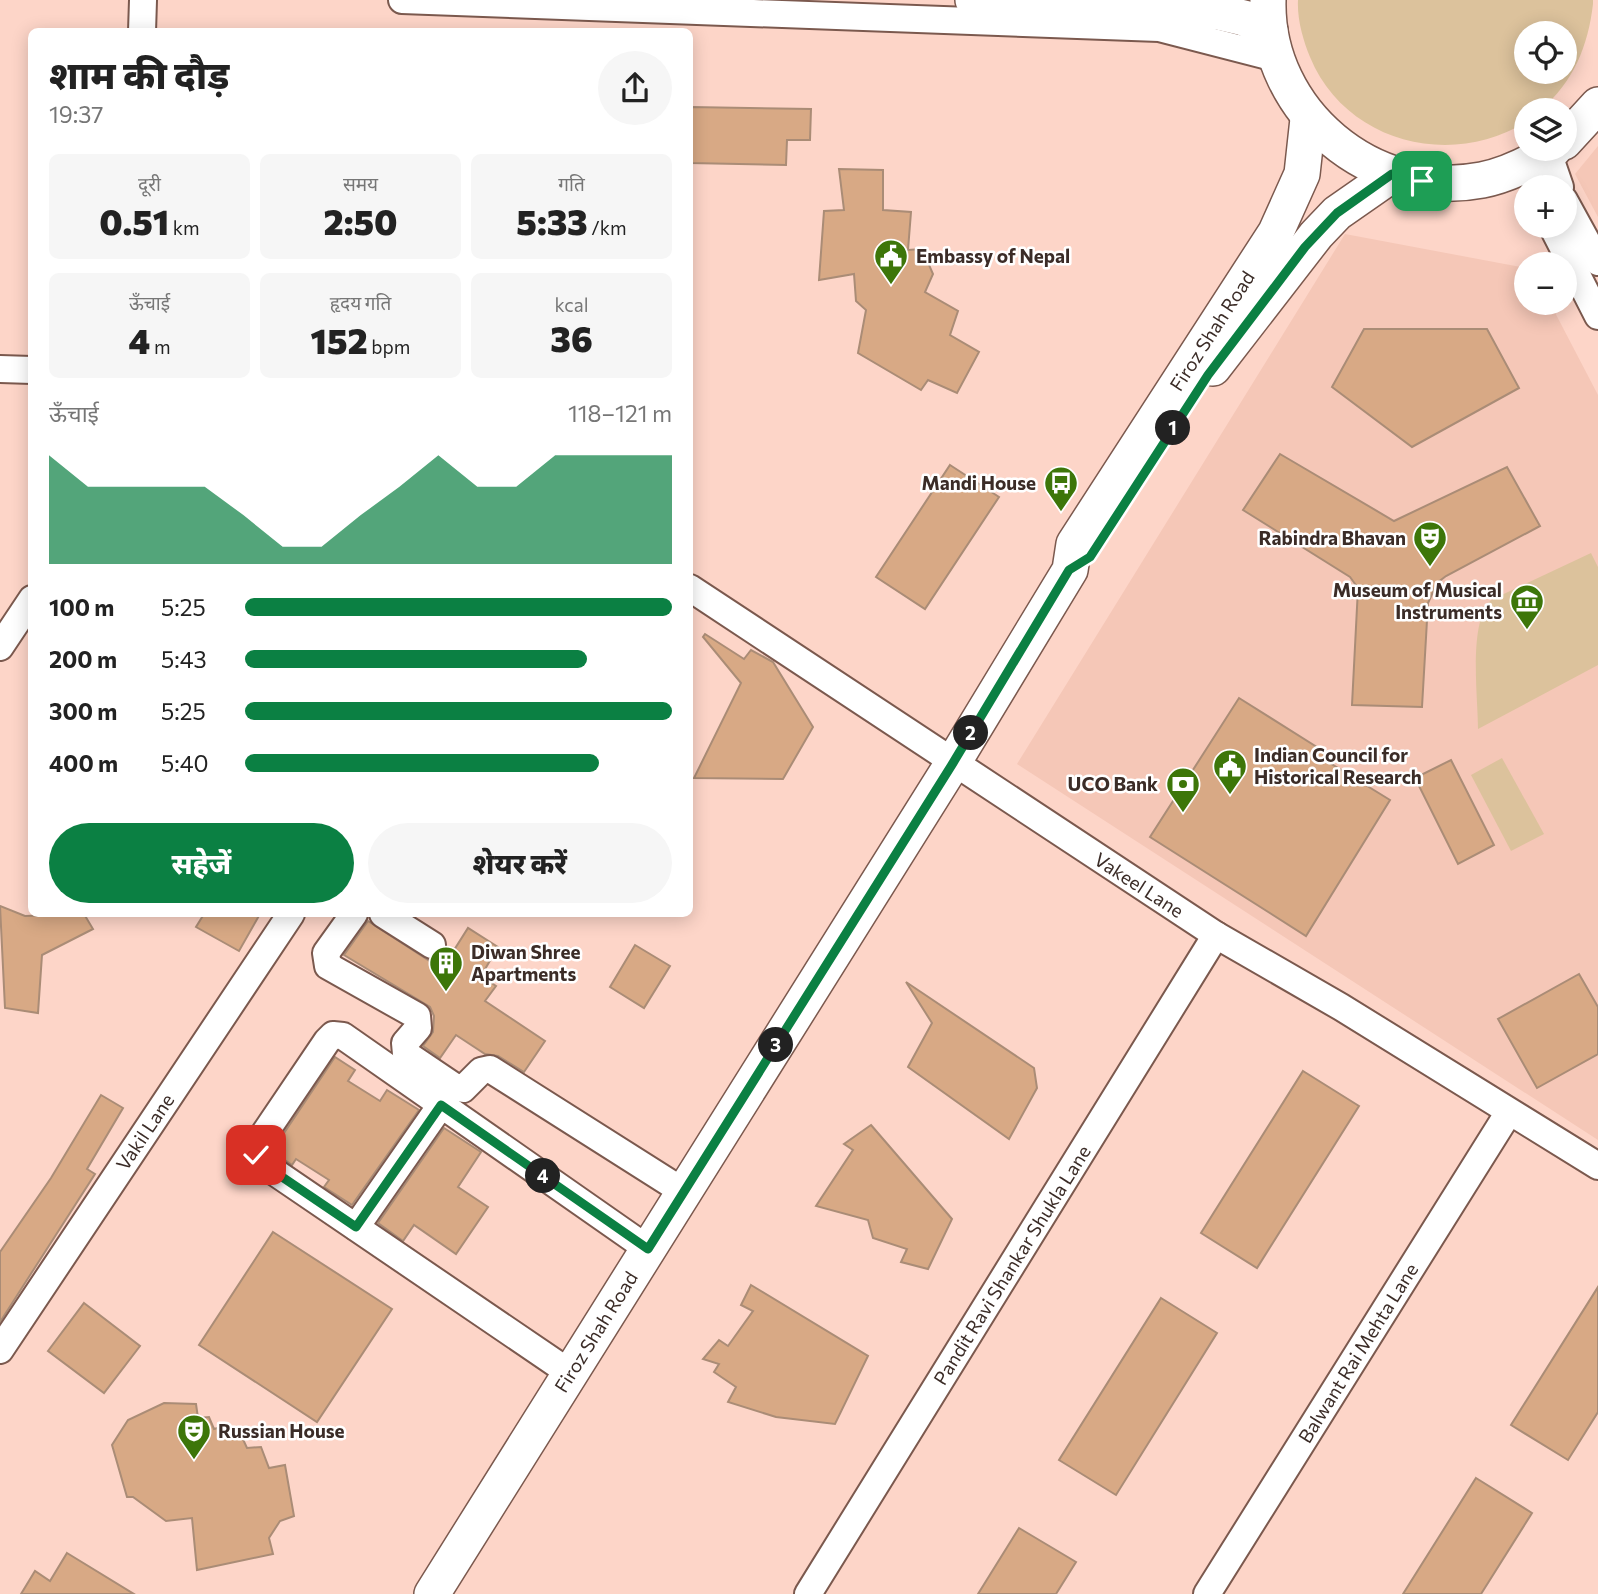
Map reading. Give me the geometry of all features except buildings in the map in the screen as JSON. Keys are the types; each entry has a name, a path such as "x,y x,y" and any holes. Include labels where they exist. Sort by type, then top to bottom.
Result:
{"main road":[{"path":"973,0 1218,12 1244,18 1271,30 1287,85 1308,119 1342,148 1392,174 1422,181 1451,183 1514,180"},
{"path":"1577,126 1598,105"},
{"name":"Firoz Shah Road","path":"432,1594 953,763 1069,570 1074,544 1276,232 1302,174 1308,119"},
{"path":"1525,175 1541,161"},
{"name":"Firoz Shah Road","path":"1069,570 1090,557 1208,375 1305,247 1337,213 1392,174"}],"street":[{"path":"142,28 143,0"},
{"path":"402,0 552,20 1271,30"},
{"path":"1577,224 1598,262"},
{"path":"1558,238 1598,316"},
{"path":"0,369 28,370"},
{"name":"Vakeel Lane","path":"693,591 1216,935 1341,1007 1598,1166"},
{"path":"0,647 28,605"},
{"name":"Vakil Lane","path":"0,1350 289,917"},
{"path":"352,917 326,953 325,959 328,965 417,1016 418,1028 405,1043 406,1054 455,1087 463,1089 481,1071 490,1069 684,1192"},
{"path":"388,917 432,945"},
{"name":"Pandit Ravi Shankar Shukla Lane","path":"808,1594 1216,935"},
{"path":"570,1373 260,1162 256,1155 256,1146 327,1041 333,1035 343,1036 648,1249"},
{"path":"356,1227 441,1105"},
{"name":"Balwant Rai Mehta Lane","path":"1207,1594 1509,1112"}],"shaded area":[{"path":"1298,0 1593,0 1591,19 1577,64 1577,21 1514,21 1514,84 1564,84 1554,98 1514,98 1514,128 1496,136 1465,144 1433,144 1403,139 1374,127 1348,110 1326,86 1310,57 1301,29"},
{"path":"1598,146 1598,217 1577,175 1575,174"},
{"path":"1345,234 1514,266 1514,315 1556,315 1598,395 1598,1140 1017,764"},
{"path":"1591,553 1598,567 1598,665 1478,729 1477,642 1479,625 1491,600"},
{"path":"1502,758 1544,834 1511,851 1471,775"}],"place":[{"name":"Embassy of Nepal","path":"891,286"},
{"name":"Mandi House","path":"1061,513"},
{"name":"Rabindra Bhavan","path":"1430,568"},
{"name":"Museum of Musical Instruments","path":"1527,631"},
{"name":"Indian Council for Historical Research","path":"1230,796"},
{"name":"UCO Bank","path":"1183,814"},
{"name":"Diwan Shree Apartments","path":"446,993"},
{"name":"Russian House","path":"194,1461"}],"route":[{"path":"256,1155 260,1162 356,1227 441,1105 648,1249 953,763 1069,570 1090,557 1208,375 1305,247 1337,213 1392,174 1422,181"}]}
